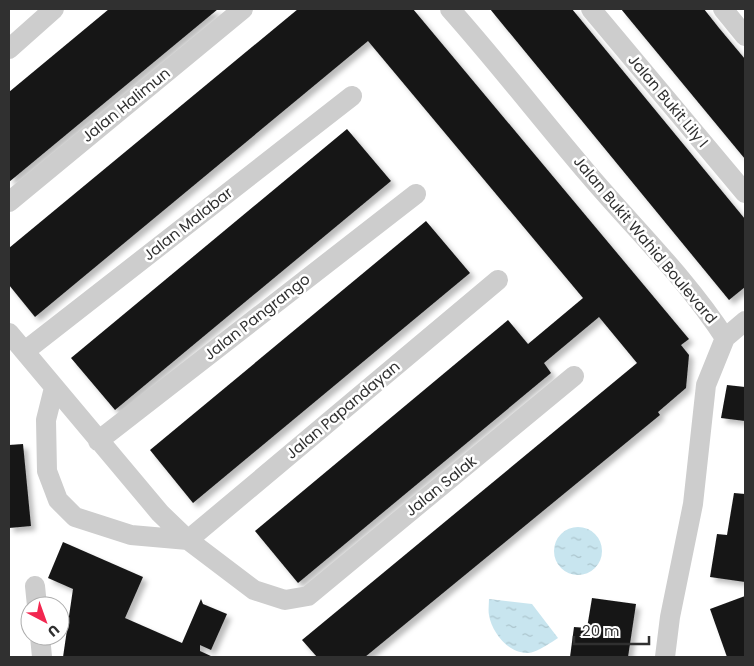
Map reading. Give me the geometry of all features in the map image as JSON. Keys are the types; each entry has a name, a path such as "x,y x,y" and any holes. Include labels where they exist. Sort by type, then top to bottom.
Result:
{"street":[{"path":"9,48 54,9"},
{"name":"Jalan Halimun","path":"9,202 243,9"},
{"name":"Jalan Bukit Wahid Boulevard","path":"450,9 506,72 589,175 699,300 725,338 706,385 693,504 670,617 665,657"},
{"name":"Jalan Bukit Lily I","path":"591,9 745,193"},
{"path":"723,9 745,36"},
{"name":"Jalan Malabar","path":"24,351 352,96"},
{"name":"Jalan Pangrango","path":"98,441 416,194"},
{"name":"Jalan Papandayan","path":"188,540 498,280"},
{"path":"725,338 745,321"},
{"path":"9,333 160,513 188,540"},
{"name":"Jalan Salak","path":"188,540 254,590 285,600 308,596 574,376"},
{"path":"54,388 46,420 47,471 58,500 75,517 105,528 131,535 188,540"},
{"path":"35,586 36,596"}],"water":[{"path":"573,527 583,527 592,531 598,537 601,542 601,560 592,571 583,575 573,575 564,571 558,565 554,556 554,546 558,537 564,531"},
{"path":"489,599 532,604 558,638 533,652 525,653 511,648 504,643 494,630 489,613"}],"building":[{"path":"109,9 218,9 9,182 9,92"},
{"path":"298,9 413,9 689,339 681,345 689,355 686,388 658,412 660,415 365,657 317,657 302,640 637,363 599,317 544,363 551,373 298,583 255,531 508,320 528,344 583,298 368,41 35,317 9,285 9,248"},
{"path":"490,9 572,9 745,219 745,287 729,300"},
{"path":"621,9 704,9 745,59 745,159"},
{"path":"347,129 391,181 115,410 71,358"},
{"path":"426,221 470,273 193,503 150,450"},
{"path":"727,385 745,387 745,421 721,418"},
{"path":"23,444 31,526 9,528 9,445"},
{"path":"734,493 745,494 745,582 710,577 717,534 727,535"},
{"path":"63,542 143,577 125,618 182,643 201,599 203,604 227,614 211,650 200,645 200,651 213,657 63,657 65,646 70,646 70,609 73,589 48,578"},
{"path":"745,596 745,657 727,657 710,609"},
{"path":"592,598 636,604 628,657 570,657 574,627 587,628"}]}
